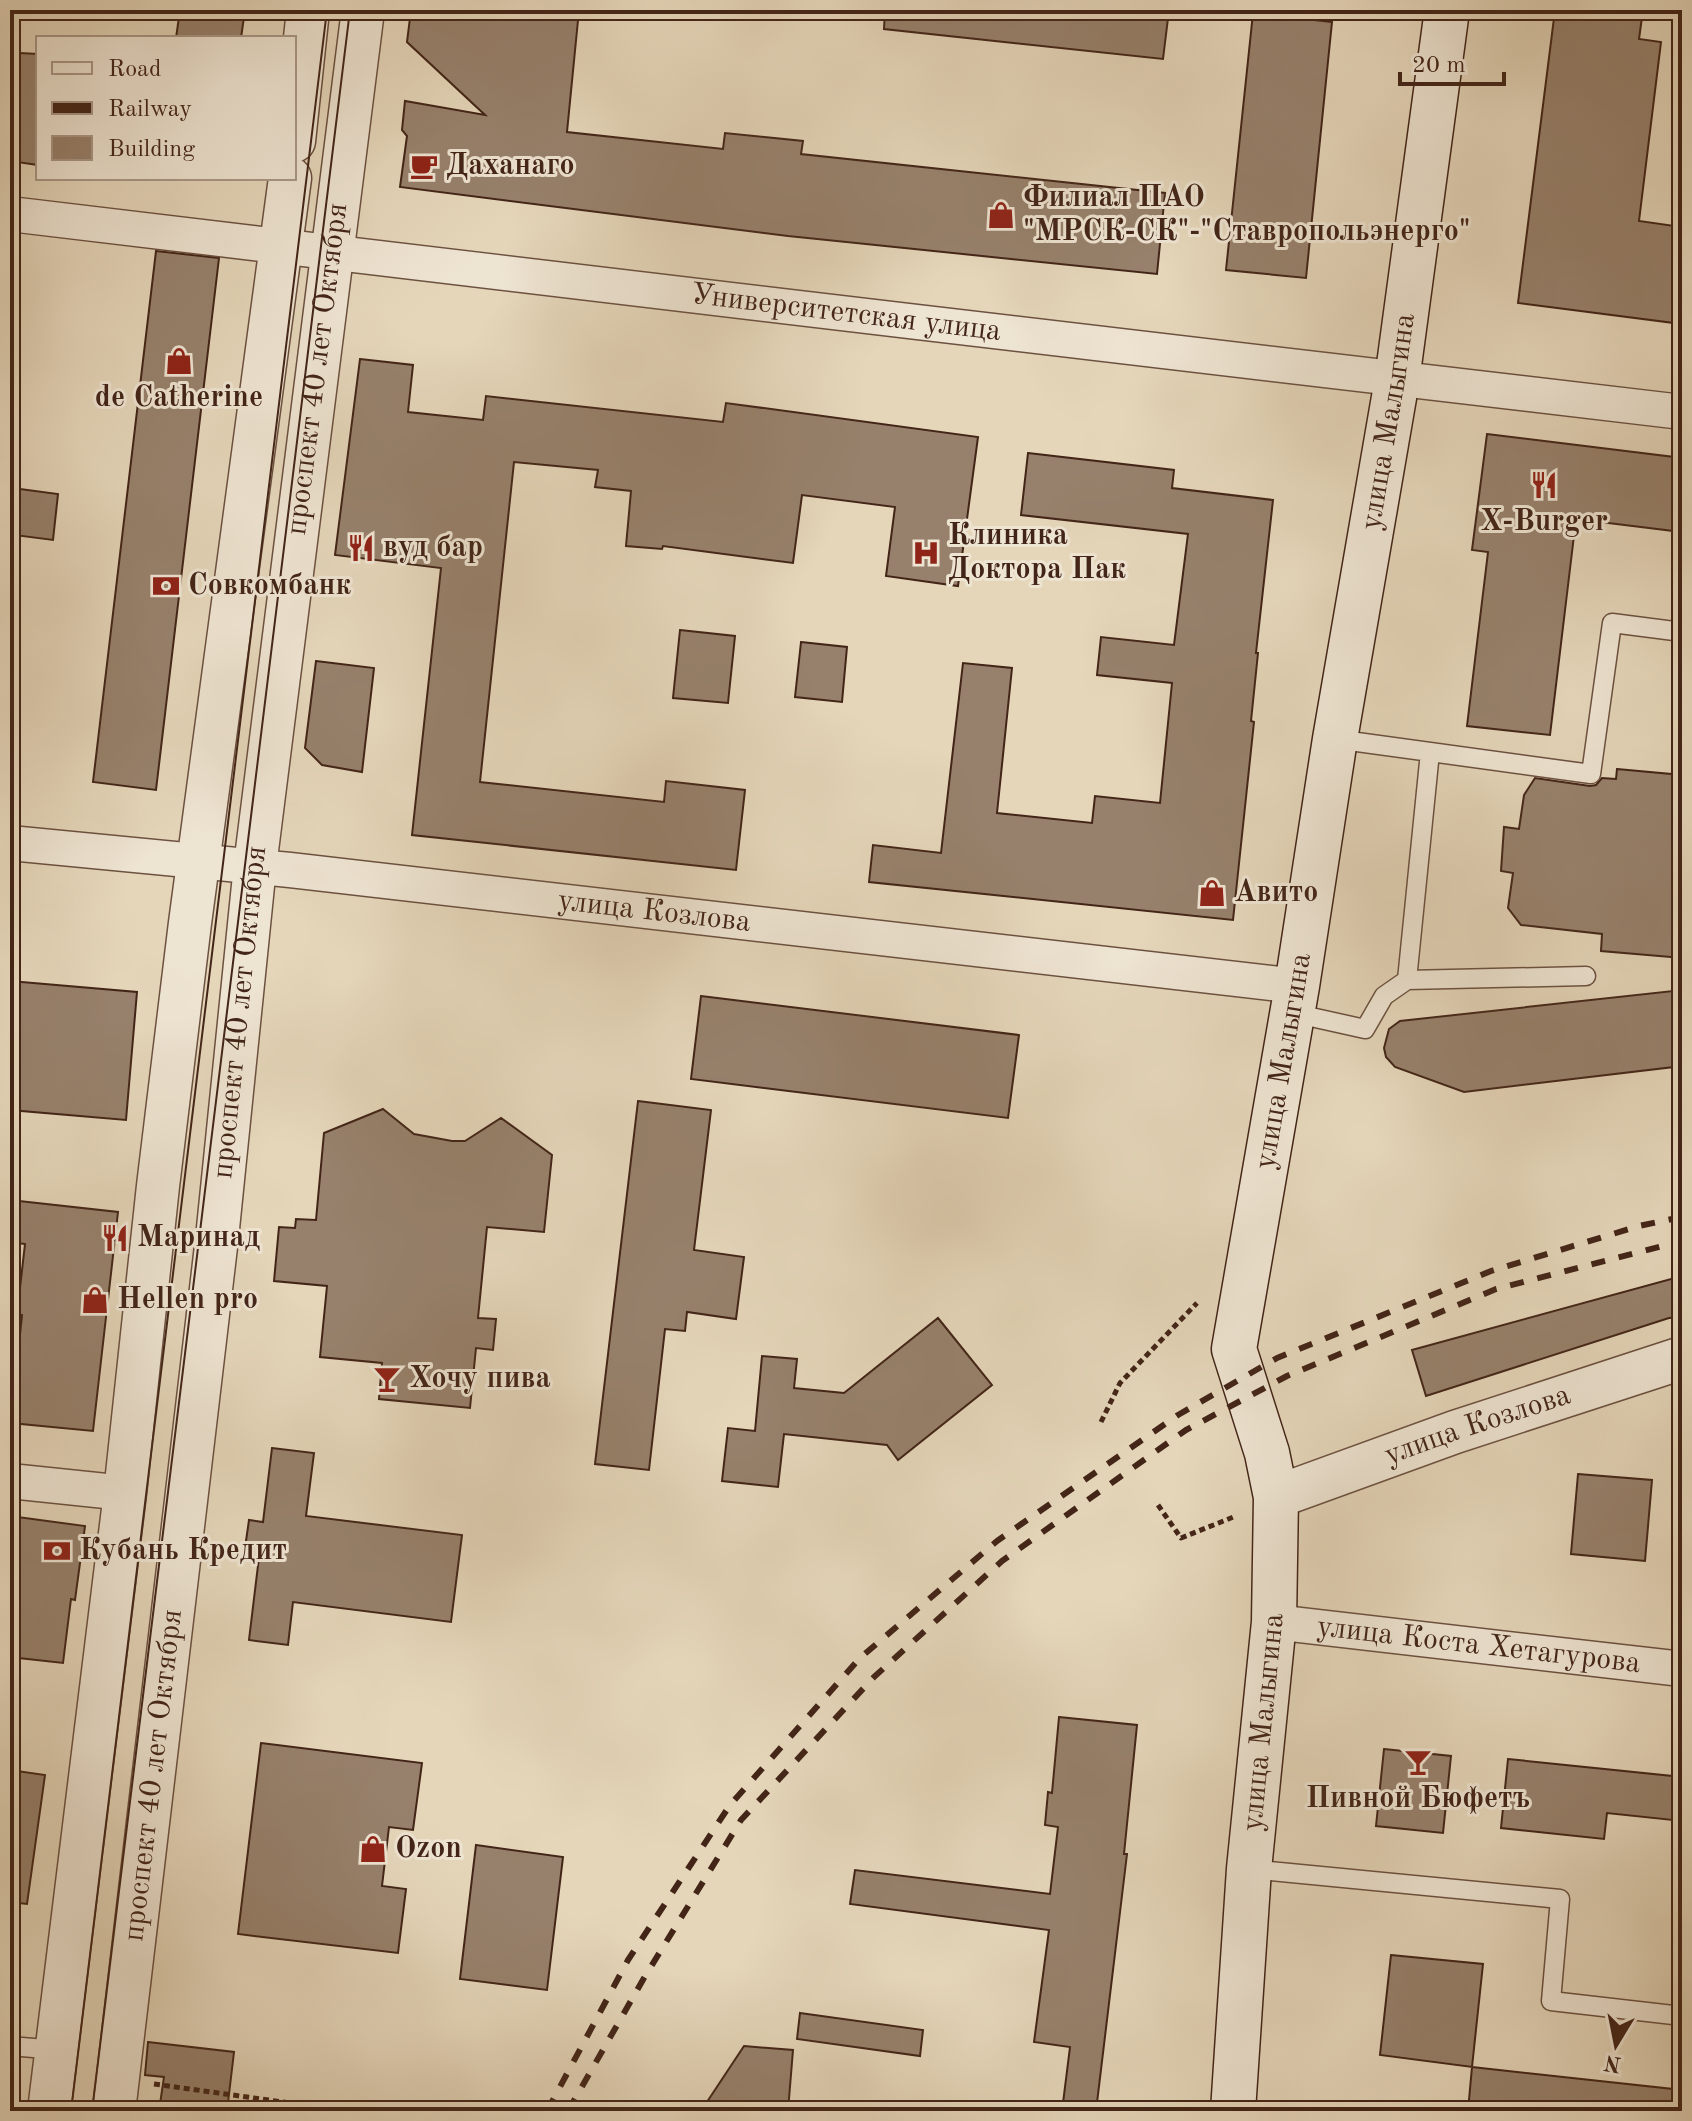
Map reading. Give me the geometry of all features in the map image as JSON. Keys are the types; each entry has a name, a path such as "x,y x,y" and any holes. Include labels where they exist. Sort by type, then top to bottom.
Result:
{"main road":[{"name":"улица Малыгина","path":"1233,2111 1249,1869 1274,1622 1260,1505 1267,1453 1234,1349 1397,380 1447,10"}],"street":[{"path":"296,122 308,10"},
{"name":"проспект 40 лет Октября","path":"116,2095 217,1238 255,866 363,10"},
{"name":"проспект 40 лет Октября","path":"49,2111 198,862 290,180"},
{"name":"Университетская улица","path":"10,214 1682,412"},
{"name":"улица Козлова","path":"10,843 255,866 1295,1000"},
{"name":"улица Козлова","path":"1260,1505 1455,1432 1682,1358"},
{"path":"10,1481 125,1493"},
{"name":"улица Коста Хетагурова","path":"1274,1622 1682,1669"}],"lane":[{"path":"1335,739 1591,774 1612,623 1682,632"},
{"path":"1407,980 1430,752"},
{"path":"1295,1000 1365,1029 1384,996 1407,980 1586,976"},
{"path":"1249,1869 1560,1899 1551,2001 1682,2016"},
{"path":"10,2046 57,2050"}],"path":[{"path":"1101,1422 1120,1383 1197,1303"},
{"path":"1158,1505 1181,1538 1260,1505"},
{"path":"116,2095 347,2111"}],"building":[{"path":"180,10 245,10 241,36 176,36"},
{"path":"411,10 579,10 567,132 723,149 725,133 803,141 801,154 1165,193 1157,274 788,236 400,187 407,136 402,130 405,101 485,115 407,42"},
{"path":"885,10 1169,10 1163,59 884,29"},
{"path":"1555,10 1643,10 1639,39 1661,42 1639,221 1682,227 1682,324 1518,303"},
{"path":"1253,13 1332,22 1306,278 1226,270"},
{"path":"20,53 36,54 36,165 10,161 10,133"},
{"path":"156,251 219,258 156,790 93,782"},
{"path":"360,359 413,365 408,412 483,420 486,396 723,422 726,403 978,437 958,586 886,576 895,507 802,495 793,563 663,546 662,549 626,546 631,491 595,487 598,470 514,462 480,782 664,802 666,781 745,790 736,870 412,835 441,568 335,555"},
{"path":"1487,434 1682,458 1682,532 1576,519 1550,735 1467,726 1488,552 1472,550"},
{"path":"1028,453 1174,470 1172,488 1273,500 1256,653 1251,721 1254,722 1233,920 869,882 873,845 941,853 963,663 1012,668 997,813 1092,823 1095,796 1160,803 1172,683 1097,675 1101,637 1174,645 1188,534 1021,515"},
{"path":"20,489 58,494 53,540 14,535"},
{"path":"680,630 735,636 728,703 673,698"},
{"path":"801,642 847,647 842,702 795,697"},
{"path":"316,661 374,668 362,772 322,765 305,748"},
{"path":"1617,769 1682,775 1682,958 1601,951 1602,934 1521,925 1508,908 1513,873 1501,871 1504,827 1519,829 1524,795 1535,778 1590,786 1596,785 1602,778 1616,779"},
{"path":"10,981 137,992 126,1120 10,1110"},
{"path":"1682,990 1682,1066 1464,1092 1395,1067 1386,1057 1384,1048 1389,1029 1400,1021"},
{"path":"701,996 1019,1035 1008,1118 691,1079"},
{"path":"638,1101 711,1110 694,1250 744,1257 736,1319 687,1312 685,1331 665,1329 649,1470 595,1464"},
{"path":"383,1109 414,1134 452,1141 465,1141 501,1118 552,1155 544,1232 487,1227 478,1318 496,1319 493,1350 476,1348 470,1408 379,1399 382,1363 320,1357 327,1286 274,1281 279,1227 295,1228 296,1219 316,1220 324,1133"},
{"path":"10,1200 118,1212 93,1431 11,1423 22,1315 17,1314 25,1244 10,1242"},
{"path":"1682,1276 1682,1317 1669,1318 1426,1396 1412,1350"},
{"path":"938,1318 992,1385 898,1460 887,1445 784,1434 778,1487 722,1481 728,1428 755,1431 762,1356 797,1359 794,1388 844,1393"},
{"path":"272,1448 314,1453 306,1516 462,1535 451,1622 293,1602 288,1645 249,1640 259,1557 244,1555 249,1520 263,1522"},
{"path":"1578,1474 1652,1480 1645,1561 1571,1554"},
{"path":"10,1516 85,1526 63,1663 10,1657"},
{"path":"1059,1717 1137,1725 1124,1854 1127,1854 1096,2111 1062,2111 1070,2047 1034,2042 1049,1930 850,1904 855,1870 1050,1894 1058,1827 1045,1825 1048,1792 1052,1793"},
{"path":"261,1743 422,1763 413,1830 389,1827 382,1886 406,1889 398,1953 238,1934"},
{"path":"1384,1749 1451,1756 1443,1833 1376,1826"},
{"path":"1508,1759 1682,1777 1682,1821 1607,1813 1604,1839 1501,1828"},
{"path":"10,1770 45,1775 27,1904 10,1902"},
{"path":"476,1845 563,1857 547,1990 460,1979"},
{"path":"1391,1955 1483,1964 1472,2067 1380,2055"},
{"path":"800,2013 923,2030 920,2056 797,2039"},
{"path":"148,2042 234,2052 227,2111 159,2111 164,2077 145,2075"},
{"path":"744,2046 793,2050 788,2111 701,2111"},
{"path":"1472,2067 1682,2090 1682,2111 1468,2111"}],"tram line":[{"path":"71,2111 327,10"},
{"path":"92,2111 350,10"}],"railway":[{"path":"547,2111 628,1960 730,1805 860,1658 997,1541 1178,1415 1277,1358 1491,1271 1639,1226 1682,1217"},
{"path":"568,2111 644,1978 741,1820 874,1677 1002,1561 1186,1430 1287,1376 1496,1289 1682,1241"}],"place":[{"name":"Даханаго","path":"424,166"},
{"name":"Филиал ПАО \"МРСК-СК\"-\"Ставропольэнерго\"","path":"1001,215"},
{"name":"de Catherine","path":"179,361"},
{"name":"X-Burger","path":"1544,485"},
{"name":"вуд бар","path":"361,548"},
{"name":"Клиника Доктора Пак","path":"926,553"},
{"name":"Совкомбанк","path":"166,586"},
{"name":"Авито","path":"1212,893"},
{"name":"Маринад","path":"115,1238"},
{"name":"Hellen pro","path":"95,1300"},
{"name":"Хочу пива","path":"387,1379"},
{"name":"Кубань Кредит","path":"57,1551"},
{"name":"Пивной Бюфетъ","path":"1418,1762"},
{"name":"Ozon","path":"373,1849"}]}
